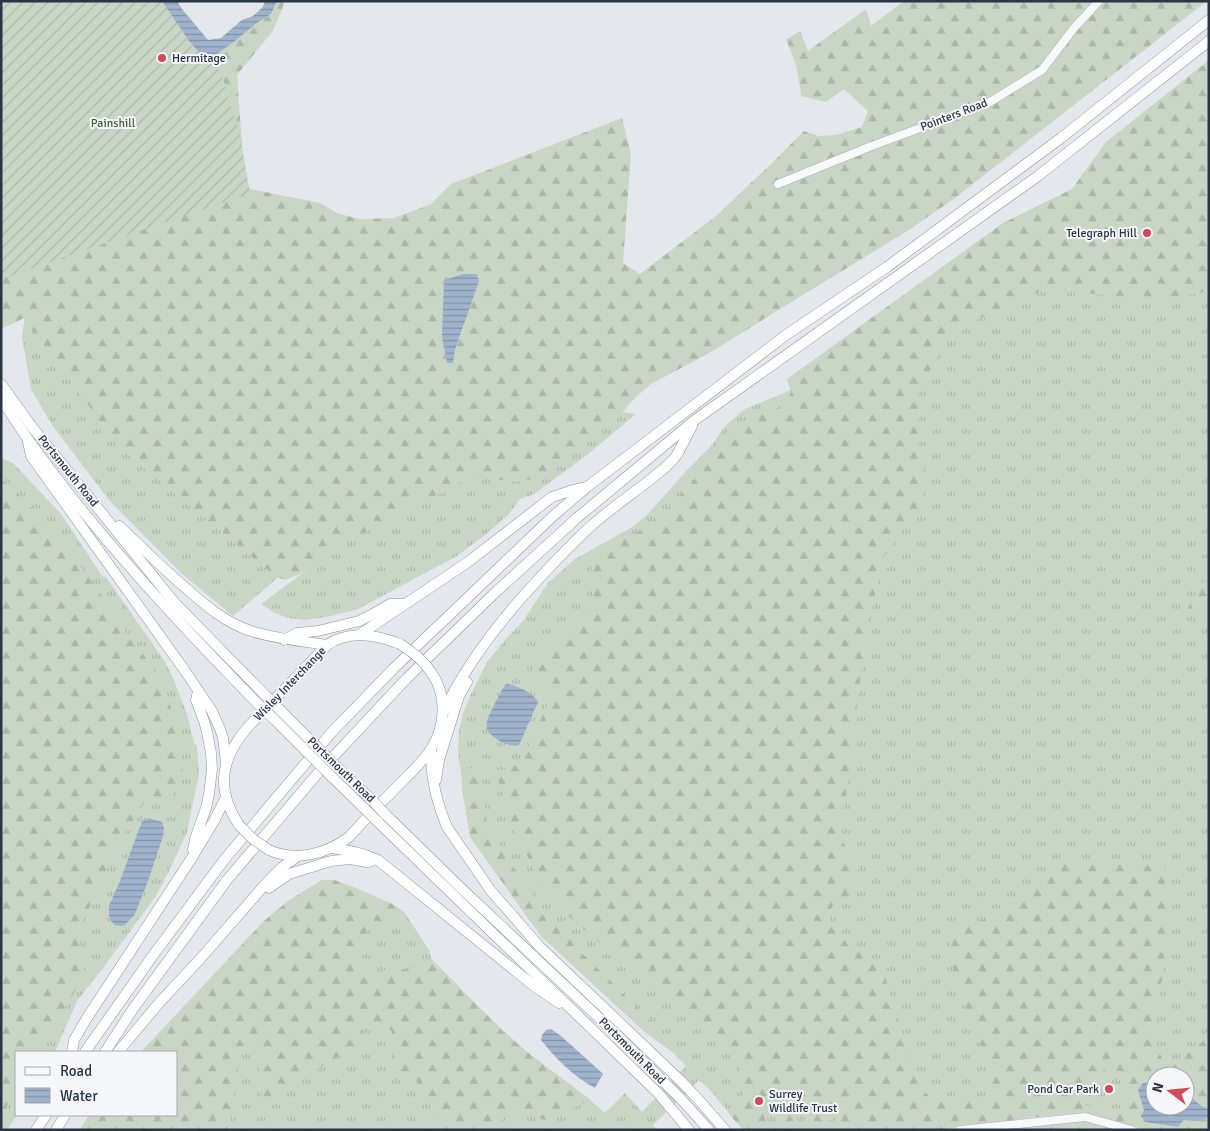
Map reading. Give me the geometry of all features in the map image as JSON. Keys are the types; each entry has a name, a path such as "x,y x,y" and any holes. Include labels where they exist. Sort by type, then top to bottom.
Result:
{"highway":[{"path":"87,1051 154,954 224,860 332,733 394,668 552,517 587,487 786,335 887,267 1061,138 1209,20"},
{"path":"106,1051 133,1008 227,880 318,773 407,678 498,590 577,518 695,420 1038,176 1209,41"},
{"name":"Portsmouth Road","path":"1,384 32,427 94,504 174,602 262,699 274,719 306,751 372,800 382,818 599,1034 658,1094 689,1130"},
{"name":"Portsmouth Road","path":"1,398 26,436 80,508 198,643 262,699 281,711 312,742 364,808 382,818 463,890 613,1031 682,1100 709,1130"},
{"path":"443,713 453,691 491,635 546,570 605,514 653,477 675,457 695,420"},
{"path":"26,436 31,456 212,711 223,738 226,762"},
{"path":"358,635 468,562 552,497 587,487"},
{"path":"94,504 142,547 164,570 221,616 249,631 284,640 327,645"},
{"path":"284,640 297,633 318,631 359,621 390,604 404,604"},
{"name":"Wisley Interchange","path":"358,635 385,639 400,644 426,664 434,676 440,692 443,713 437,736 431,749 415,768 340,844 332,848 298,856 285,855 269,850 253,839 239,825 235,818 226,797 224,781 226,762 234,745 243,733 327,645 338,639 358,635"},
{"path":"434,786 443,746 459,696 469,678 473,660"},
{"path":"192,856 195,839 206,808 212,769 208,732 196,700 198,691"},
{"path":"431,749 431,768 434,786 439,807 447,827 491,891 564,972 680,1080 725,1130"},
{"path":"72,1051 74,1040 86,1018 192,856 214,821 226,797"},
{"path":"332,848 352,851 378,860 534,986 577,1014"},
{"path":"119,1051 159,1003 281,868 298,856"},
{"path":"260,891 289,874 331,861 350,860 367,862 378,860"},
{"path":"36,1130 45,1116"},
{"path":"57,1127 64,1116"},
{"path":"57,1127 72,1116"}],"street":[{"name":"Pointers Road","path":"778,184 990,102 1042,70 1074,28 1099,1"},
{"path":"960,1130 1084,1117 1132,1130"}],"green space":[{"name":"Painshill","path":"1,1 162,1 189,41 202,56 213,57 222,76 240,135 250,193 1,279"},
{"path":"162,1 189,41 202,56 213,57 271,14 277,1 285,1 272,32 237,75 245,188 320,203 339,214 361,219 394,218 431,204 451,184 622,118 631,154 623,263 640,274 716,216 804,131 818,136 836,135 862,127 868,111 844,89 826,102 801,96 796,68 786,40 800,31 808,51 866,9 871,26 904,1 1207,1 955,198 909,230 713,351 651,384 615,420 570,456 537,478 518,482 475,477 463,480 441,494 424,498 366,532 350,538 320,561 298,575 285,580 276,577 120,448 24,318 1,329 1,253","holes":["444,280 464,326 455,350 453,363"]},
{"path":"1209,60 1209,291 1160,302 1048,288 951,331 918,393 918,454 929,479 917,515 904,524 898,538 881,560 861,674 846,795 837,833 859,867 850,896 835,900 828,916 848,945 881,963 918,1084 924,1092 932,1098 988,1099 992,1088 989,1070 946,950 958,932 1027,898 1050,864 1107,859 1164,861 1167,920 1163,975 1151,1036 1166,1066 1145,1066 1145,1083 1139,1090 1145,1116 1168,1116 1197,1121 1209,1118 1209,1130 1147,1130 1090,1114 1067,1114 934,1130 841,1130 845,1127 826,1105 810,1096 782,1087 771,1097 765,1120 778,1130 743,1130 729,1114 742,1095 741,1074 734,1056 722,1041 661,985 608,950 565,913 534,870 514,829 495,770 509,768 522,761 548,703 546,691 542,682 532,671 532,665 589,606 595,590 592,565 597,556 603,550 644,529 662,515 708,463 731,428 747,419 772,411 786,401 791,392 787,379 1003,223 1072,189 1106,142","holes":["1103,1069 1129,1073 1122,1112 1085,1106"]},
{"path":"1209,205 1209,1130 1147,1130 1090,1114 1067,1114 934,1130 743,1130 710,1090 699,1080 653,1125 657,1130 80,1130 88,1116 178,1116 178,1051 142,1051 264,921 288,901 322,880 334,880 358,889 392,904 405,913 429,950 432,960 481,1009 532,1056 605,1113 625,1093 642,1112 686,1066 671,1051 647,1034 541,936 470,837 458,753 459,731 463,713 487,662 523,621 548,583 575,559 634,526 647,515 712,445 725,426 745,409 885,351"},
{"path":"1,284 303,556 233,616 182,574 109,500 52,425 31,389 22,337 26,308"},
{"path":"516,397 636,414 587,455 534,494 520,499 509,514 457,556 358,609 305,620 288,618 275,613 261,604 300,575 397,492"},
{"path":"1,458 13,463 62,515 102,576 106,577 165,662 187,714 194,743 197,746 199,774 187,832 156,896 77,1001 55,1051 15,1051 16,1116 7,1130 1,1130"},
{"path":"1,479 41,517 105,600 125,632 158,673 178,726 183,775 168,804 145,801 118,844 77,934 85,974 40,1051 15,1051 15,1093 1,1116"},
{"path":"1209,573 1209,612 1186,611"},
{"path":"476,768 481,782 487,823 507,858 542,907 583,954 654,1024 647,1034 541,936 470,837 462,788 462,772 465,769"},
{"path":"322,880 334,880 392,904 405,913 392,922 369,929 361,944 354,976 367,972 406,969 432,960 502,1030 532,1056 591,1100 545,1120 509,1109 494,1130 440,1130 428,1101 416,1081 400,1071 392,1050 392,1031 362,1021 362,1043 262,1101 257,1046 242,1046 229,1130 80,1130 88,1116 178,1116 178,1051 142,1051 264,921 288,901"},
{"path":"1209,1028 1209,1109 1201,1106 1195,1100 1195,1066 1173,1066 1203,1041"},
{"path":"801,1093 801,1103 790,1104 787,1113 794,1120 788,1127 775,1117 788,1099"},
{"path":"818,1102 833,1118 831,1120 802,1124"},
{"path":"1091,1121 1123,1130 988,1130"}],"water":[{"path":"162,1 177,1 208,40 221,38 242,20 253,16 263,7 265,1 277,1 271,14 213,57 202,56 189,41"},
{"path":"463,274 477,274 479,281 455,350 453,363 447,363 442,337 444,280"},
{"path":"506,684 524,690 538,702 519,745 516,746 507,744 494,737 486,725 491,711"},
{"path":"148,818 162,822 164,828 163,836 135,914 125,925 115,925 109,916 109,906 142,822"},
{"path":"551,1029 603,1074 595,1088 580,1079 566,1067 541,1040 546,1030"},
{"path":"1145,1083 1145,1116 1195,1116 1195,1100 1201,1106 1209,1109 1209,1118 1197,1121 1184,1120 1178,1127 1145,1122 1141,1116 1144,1110 1138,1090"}],"place":[{"name":"Hermitage","path":"162,58"},
{"name":"Telegraph Hill","path":"1147,233"},
{"name":"Pond Car Park","path":"1109,1089"},
{"name":"Surrey Wildlife Trust","path":"759,1101"}]}
